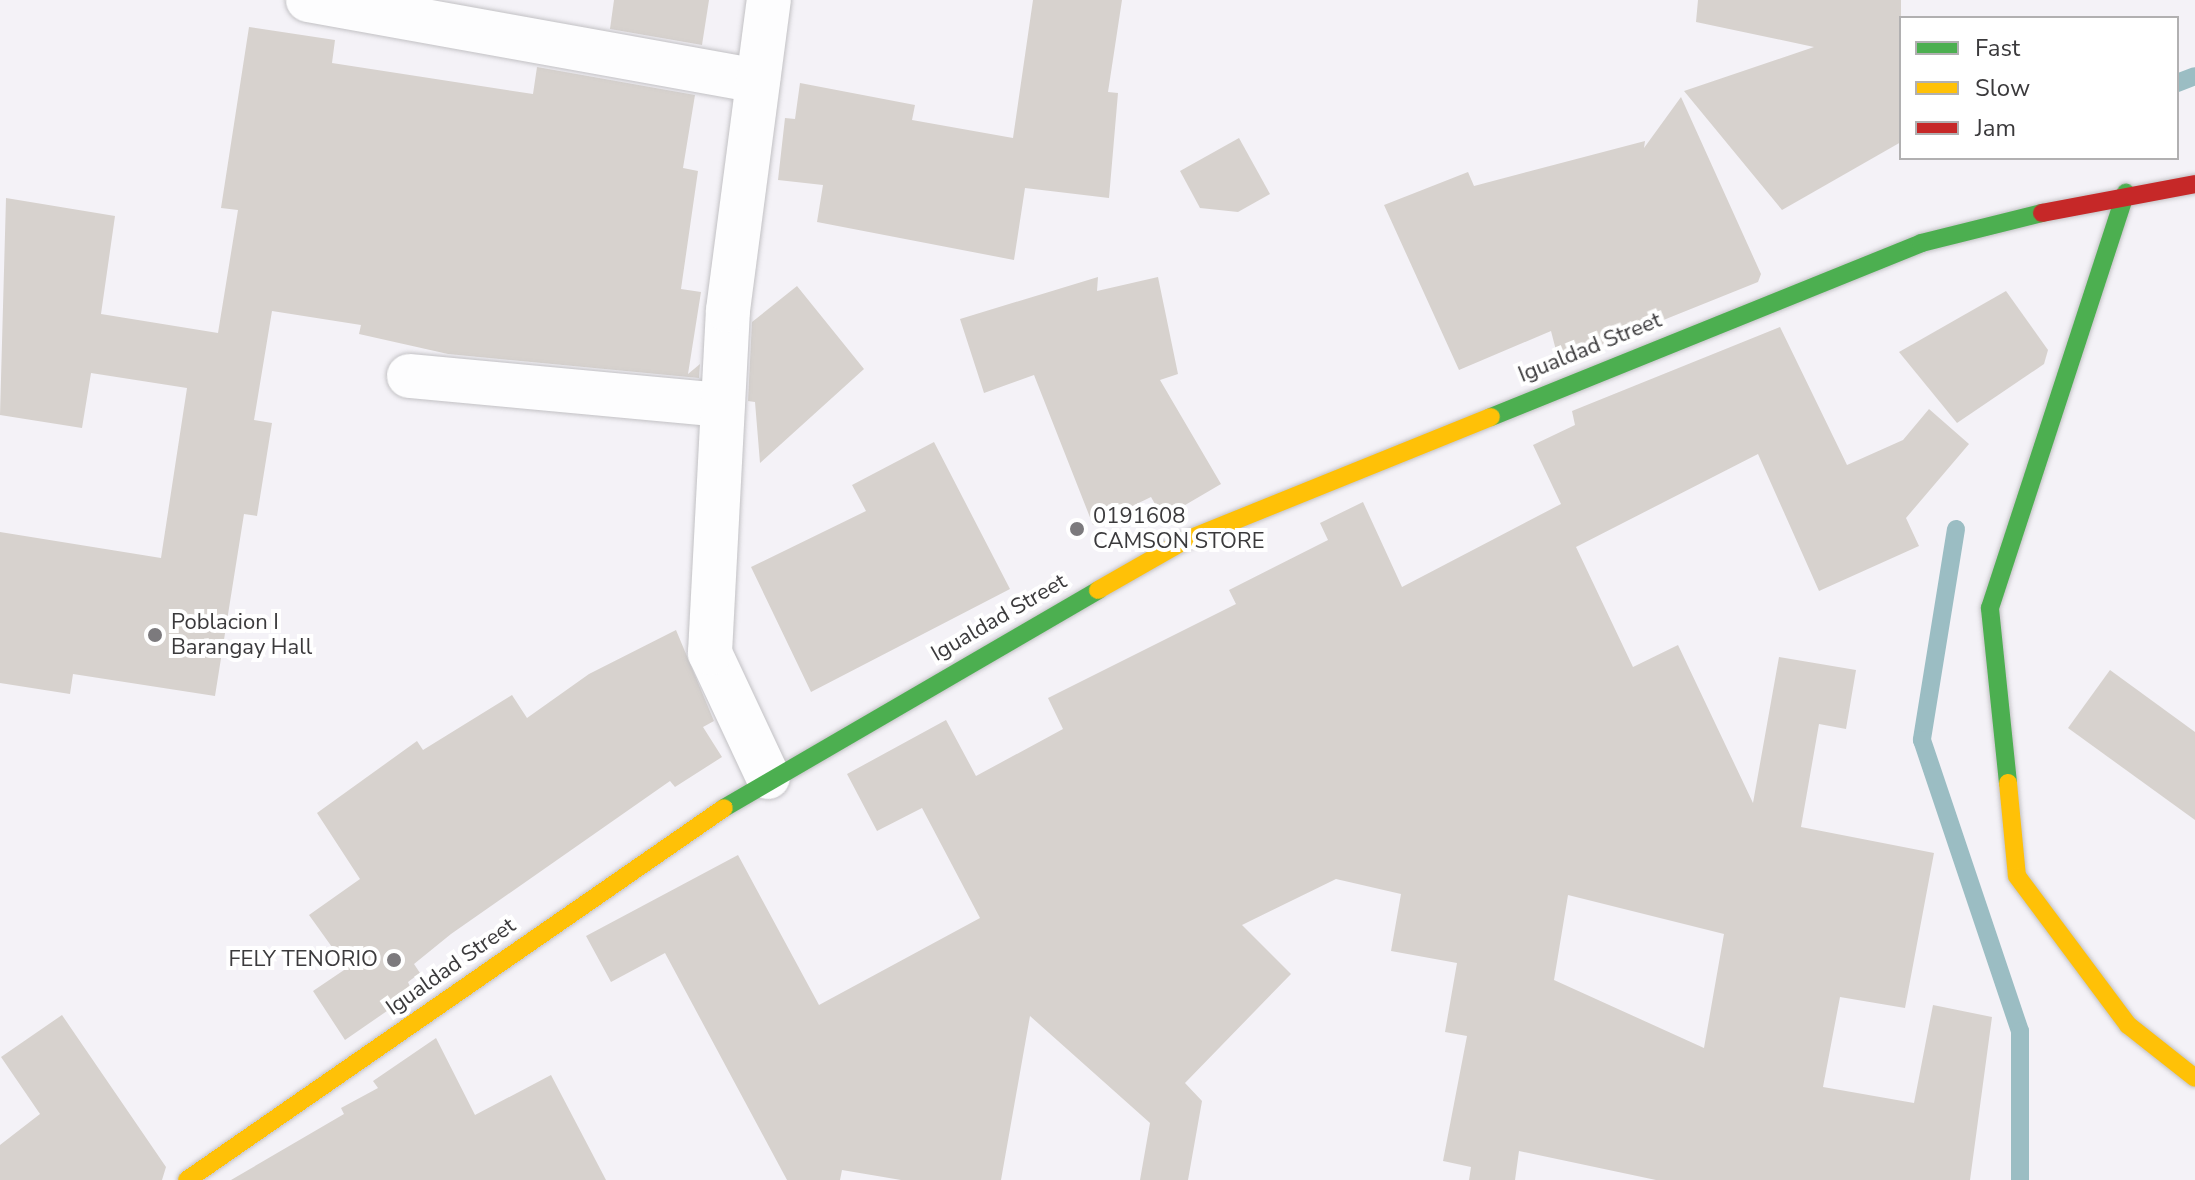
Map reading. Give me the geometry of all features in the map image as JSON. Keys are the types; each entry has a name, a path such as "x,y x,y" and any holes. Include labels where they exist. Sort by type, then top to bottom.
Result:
{"street":[{"path":"308,0 758,81"},
{"path":"768,777 710,653 728,310 769,0"},
{"name":"Igualdad Street","path":"187,1180 768,777 1184,541 1921,243 2126,193 2195,184"},
{"path":"2126,193 1990,608 2017,876 2128,1025 2195,1078"},
{"path":"409,376 723,405"}],"building":[{"path":"614,0 709,0 702,45 610,29"},
{"path":"1033,0 1122,0 1108,92 1118,93 1109,198 1025,188 1014,260 817,222 823,185 778,180 785,118 795,119 800,83 915,105 912,120 1013,138"},
{"path":"1698,0 1901,0 1899,143 1782,210 1684,91 1814,47 1696,22"},
{"path":"249,27 335,40 332,63 533,94 537,67 695,95 683,168 698,171 681,289 701,292 688,374 700,364 699,378 448,354 359,334 361,325 272,311 254,420 272,423 257,516 244,514 215,696 73,674 70,694 0,683 0,532 161,558 187,388 91,373 82,428 0,415 6,198 115,216 101,314 218,333 238,210 221,208"},
{"path":"1681,97 1761,274 1758,282 1559,362 1551,331 1459,370 1384,205 1468,172 1474,186 1645,141 1644,148"},
{"path":"1239,138 1270,194 1238,212 1200,208 1180,171"},
{"path":"1098,277 1097,291 1158,277 1178,374 1160,380 1221,484 1163,518 1151,497 1093,525 1034,375 984,393 960,319"},
{"path":"797,286 864,369 760,463 755,402 748,401 752,322"},
{"path":"2006,291 2048,350 2044,364 1957,423 1899,352"},
{"path":"1780,327 1847,465 1903,440 1929,409 1969,444 1906,518 1919,546 1819,591 1758,454 1576,547 1633,667 1678,645 1753,803 1779,657 1856,670 1846,729 1819,724 1801,827 1934,853 1905,1008 1840,997 1823,1087 1914,1103 1933,1005 1992,1017 1970,1180 1656,1180 1519,1151 1515,1180 1469,1180 1471,1167 1443,1161 1467,1036 1445,1032 1457,963 1391,951 1401,894 1336,879 1242,925 1291,974 1185,1083 1202,1101 1188,1180 1140,1180 1150,1123 1030,1016 1001,1180 901,1180 842,1170 840,1180 787,1180 665,953 611,982 586,936 738,855 819,1005 980,918 922,808 877,831 847,774 946,720 976,776 1063,729 1048,698 1236,604 1229,590 1328,540 1320,523 1363,502 1402,587 1561,504 1533,445 1575,425 1572,411","holes":["1568,895 1724,934 1704,1048 1554,980"]},
{"path":"934,442 1010,589 811,692 751,567 866,511 852,485"},
{"path":"676,630 714,721 703,727 722,757 675,787 670,781 451,934 414,964 420,973 408,982 413,993 345,1040 313,991 347,968 309,915 360,879 317,813 417,741 423,750 512,695 527,718 589,674"},
{"path":"2110,670 2195,732 2195,820 2068,728"},
{"path":"62,1015 166,1167 162,1180 0,1180 0,1145 40,1114 1,1057"},
{"path":"436,1038 475,1115 551,1075 606,1180 231,1180 344,1114 341,1108 378,1088 373,1081"}],"waterway":[{"path":"2179,82 2195,76"},
{"path":"1956,529 1922,740 2020,1031 2020,1180"}],"traffic: fast":[{"path":"2008,783 1990,608 2126,193"},
{"path":"1491,417 1921,243 2042,213"},
{"path":"724,808 1098,590"}],"traffic: slow":[{"path":"1098,590 1184,541 1491,417"},
{"path":"2008,783 2017,876 2128,1025 2195,1078"},
{"path":"187,1180 724,808"}],"traffic: jam":[{"path":"2042,213 2195,184"}],"place":[{"name":"0191608 CAMSON STORE","path":"1077,529"},
{"name":"Poblacion I Barangay Hall","path":"155,635"},
{"name":"FELY TENORIO","path":"394,960"}]}
